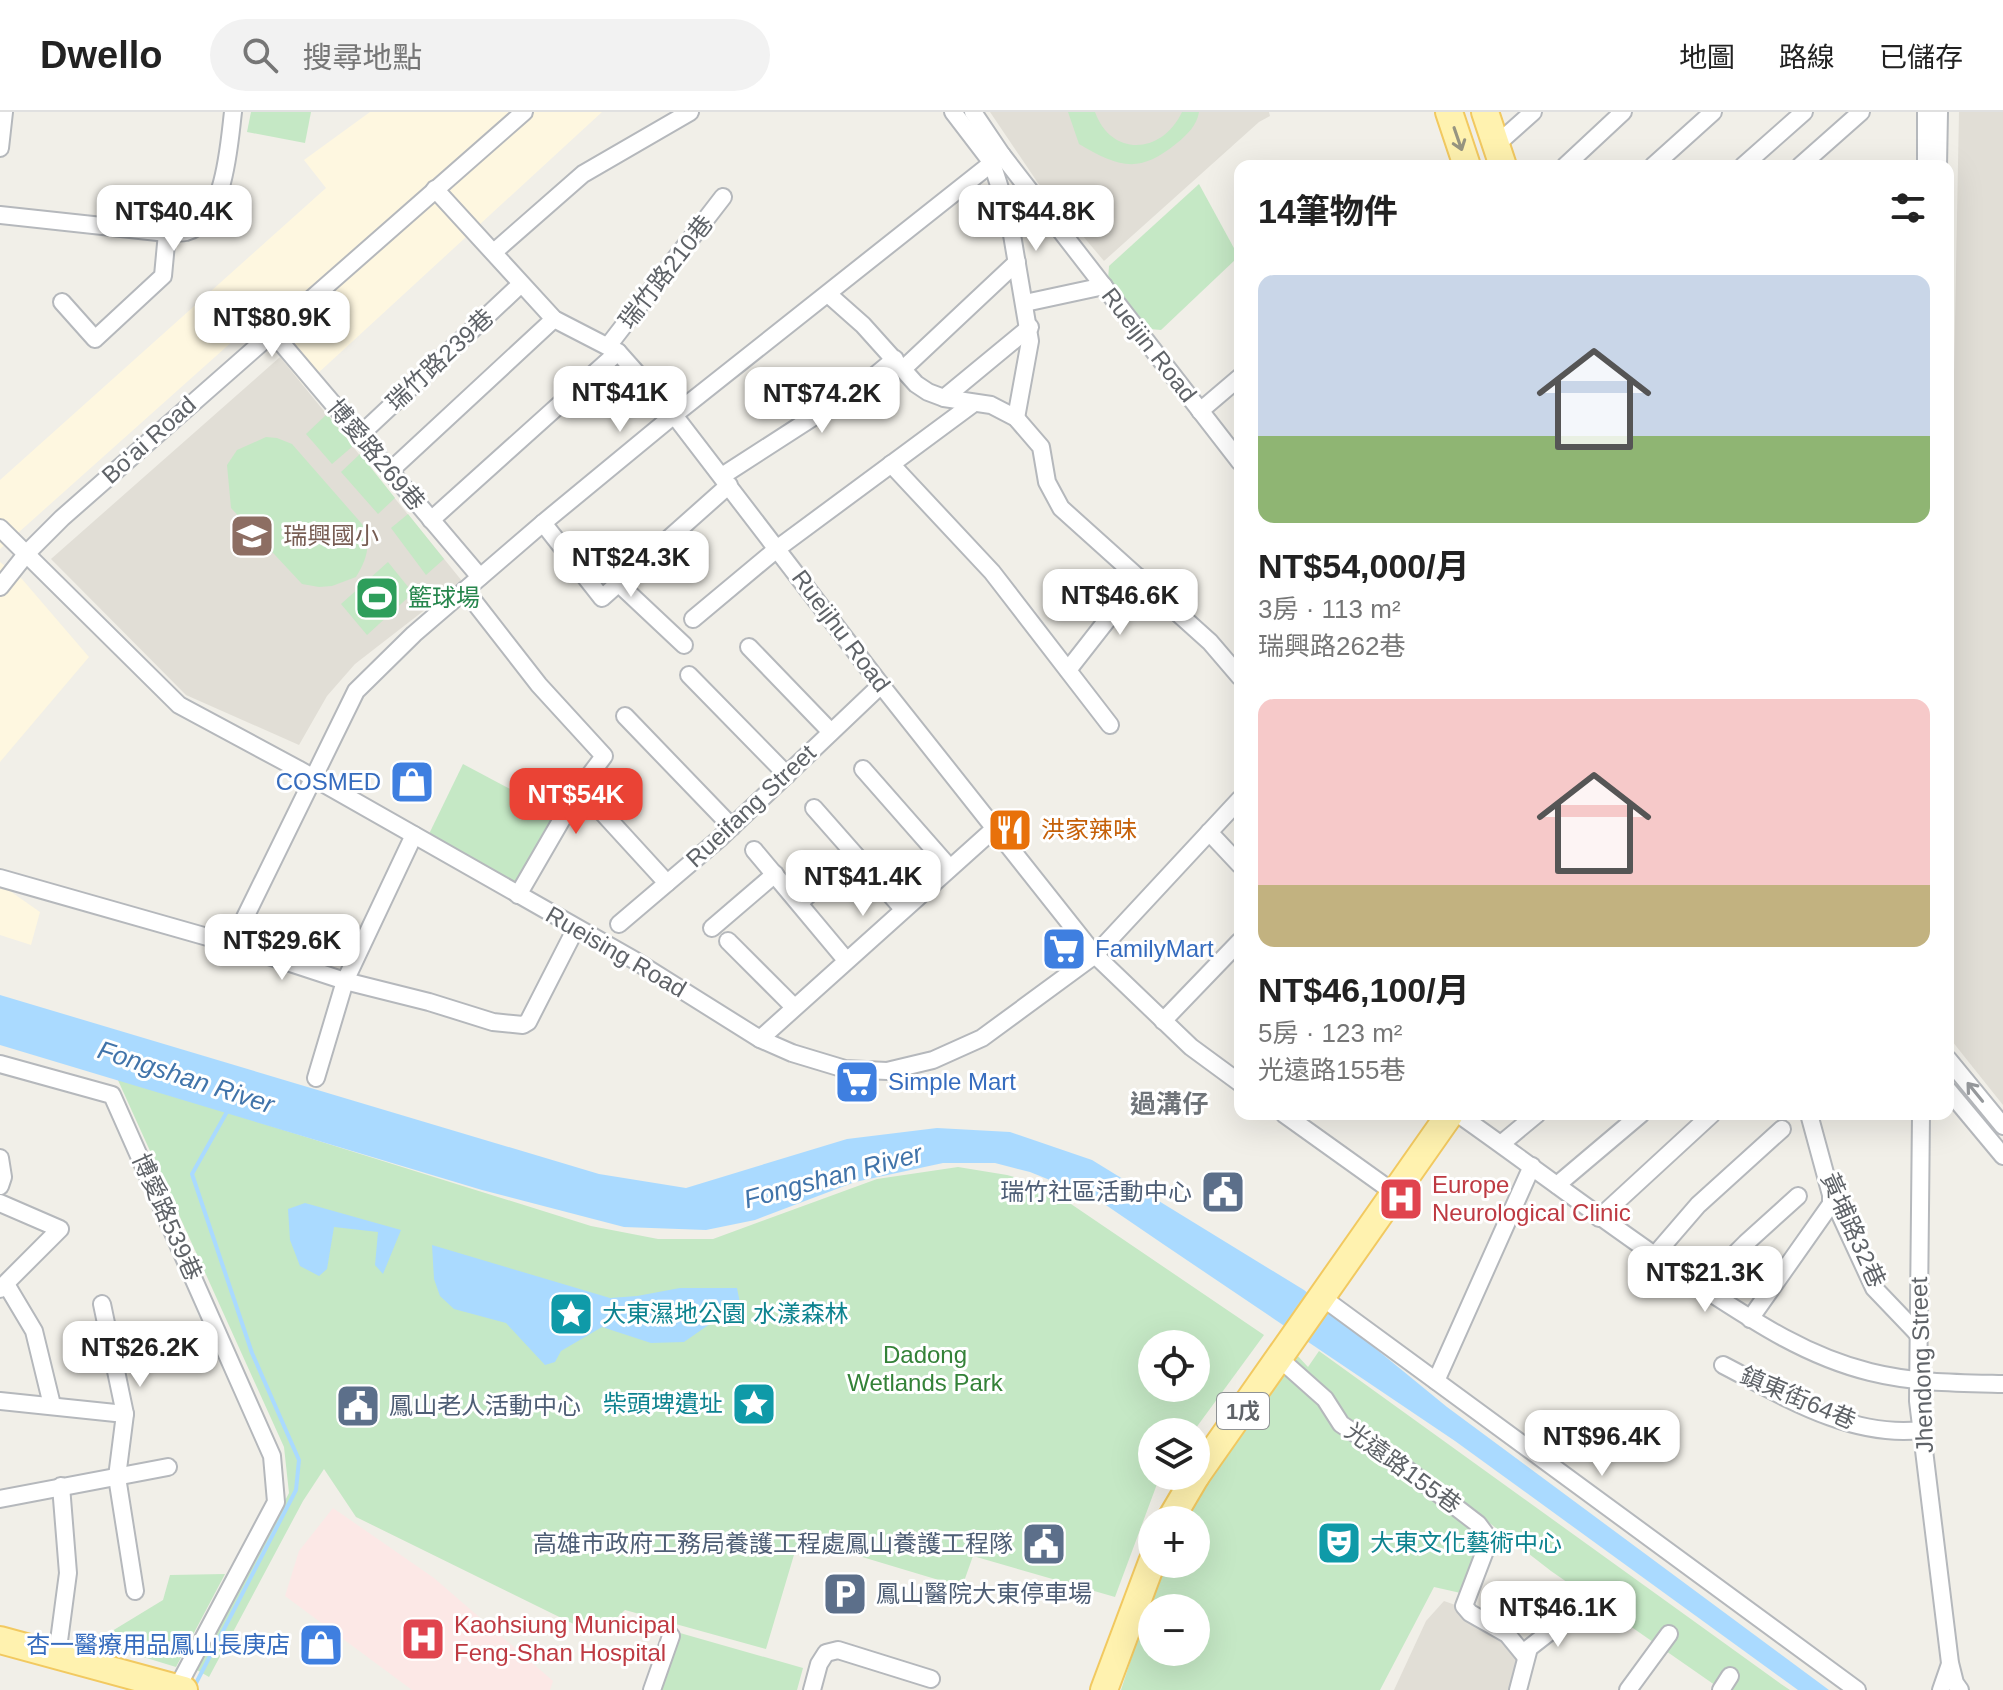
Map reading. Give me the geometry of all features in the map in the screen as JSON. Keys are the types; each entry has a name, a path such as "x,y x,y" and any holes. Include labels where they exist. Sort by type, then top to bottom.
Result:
{"main road":[{"path":"1449,112 1465,160"},
{"path":"1485,112 1500,156"},
{"name":"1戊","path":"1210,1456 1446,1120"},
{"path":"1104,1690 1146,1578"},
{"path":"0,1640 180,1689"}],"street":[{"path":"0,141 4,112"},
{"path":"0,215 167,233 189,232 210,213 224,177 233,112"},
{"name":"Bo'ai Road","path":"0,587 27,553 62,518 524,112"},
{"path":"494,252 583,174 690,112"},
{"path":"953,112 997,159 1009,217 1030,327 1016,418"},
{"name":"Rueijin Road","path":"973,112 997,159 1104,286 1234,454"},
{"path":"1500,156 1533,112"},
{"path":"1571,160 1623,112"},
{"path":"1660,160 1713,112"},
{"path":"1750,160 1804,112"},
{"path":"1807,160 1861,112"},
{"path":"1926,112 1926,160"},
{"path":"1938,160 1939,112"},
{"path":"232,944 356,691 414,634 543,523 997,159"},
{"name":"Rueijhu Road","path":"435,189 554,319 613,349 674,415 881,685 1095,955 1191,1047 1234,1079"},
{"name":"瑞竹路210巷","path":"431,520 613,349 723,197"},
{"path":"62,302 95,339 163,276 167,233"},
{"path":"543,523 602,598 725,481 866,383 899,364 1017,262"},
{"name":"瑞竹路239巷","path":"360,435 521,284"},
{"path":"1025,303 1104,286"},
{"path":"828,294 916,384 944,398 1000,408 1016,418 1041,447 1047,482 1061,508 1210,642 1234,670"},
{"path":"390,471 554,319"},
{"path":"944,398 1030,327"},
{"name":"博愛路269巷","path":"272,332 480,577"},
{"path":"1200,411 1234,382"},
{"path":"693,619 778,548 974,403"},
{"path":"891,464 992,572 1110,725"},
{"name":"Rueising Road","path":"0,528 179,705 576,928 760,1039 792,1053 845,1069 887,1071 922,1063 982,1038 1095,955 1234,805"},
{"path":"1068,670 1140,578"},
{"path":"618,583 684,645"},
{"path":"465,590 539,685 604,756 580,788 518,895"},
{"path":"749,647 831,732"},
{"path":"689,675 787,775"},
{"name":"Rueifang Street","path":"619,924 732,827 881,685"},
{"path":"625,716 732,827"},
{"path":"863,769 950,868"},
{"path":"580,788 667,883"},
{"path":"814,808 903,909"},
{"path":"760,1039 994,829"},
{"path":"1209,832 1234,859"},
{"path":"316,1078 345,981 414,835"},
{"path":"754,850 846,960"},
{"path":"799,903 854,854"},
{"path":"712,928 775,874"},
{"path":"0,878 232,944 345,981 493,1022 523,1025 528,1022 576,928"},
{"path":"728,941 794,1007"},
{"path":"1163,1021 1234,947"},
{"name":"博愛路539巷","path":"0,1064 112,1095 272,1456 276,1502 180,1689"},
{"path":"1954,1066 2003,1126"},
{"path":"1954,1097 2003,1156"},
{"path":"1292,1120 1393,1192"},
{"path":"1467,1120 1599,1218 1780,1338 1832,1361 1870,1372 1919,1381 2003,1384"},
{"path":"1501,1144 1530,1120"},
{"path":"1557,1185 1634,1120"},
{"path":"1599,1218 1705,1120"},
{"name":"黃埔路32巷","path":"1811,1120 1831,1195 1874,1288 1918,1334"},
{"name":"Jhendong Street","path":"1921,1120 1918,1334 1921,1430 1950,1663"},
{"path":"1654,1256 1698,1205 1782,1129"},
{"path":"0,1158 3,1177 0,1186"},
{"path":"1436,1381 1532,1166"},
{"path":"1750,1319 1831,1204 1831,1195"},
{"path":"1702,1287 1798,1196"},
{"path":"0,1203 60,1229 3,1287 34,1331 52,1405"},
{"path":"1321,1300 1857,1690"},
{"path":"102,1304 125,1414 117,1477 135,1591"},
{"name":"光遠路155巷","path":"1285,1352 1325,1399 1341,1424 1392,1458 1478,1524 1487,1536 1485,1551 1464,1606 1470,1613 1507,1634 1525,1656"},
{"name":"鎮東街64巷","path":"1723,1365 1832,1417 1871,1428 1904,1432 1921,1430"},
{"path":"0,1401 125,1414"},
{"path":"0,1499 168,1467"},
{"path":"57,1656 68,1573 61,1486"},
{"path":"1518,1690 1525,1656 1534,1641 1588,1602"},
{"path":"1628,1690 1669,1634"},
{"path":"652,1690 671,1636"},
{"path":"812,1690 819,1664 826,1653 838,1650 931,1679"},
{"path":"1941,1690 1950,1663"},
{"path":"1950,1663 1960,1690"}],"shaded area":[{"path":"370,112 602,112 304,386 253,323 0,549 0,480 326,188 304,160"},
{"path":"990,112 1269,112 1270,116 1259,122 1104,261 1038,183"},
{"path":"1959,112 2003,112 2003,1105 1954,1044 1954,373"},
{"name":"瑞興國小","path":"280,357 462,581 355,664 327,696 299,745 186,695 51,559"},
{"path":"0,562 22,579 89,657 0,762"},
{"path":"0,884 40,912 31,945 0,935"},
{"name":"Kaohsiung Municipal Feng-Shan Hospital","path":"333,1508 434,1578 553,1681 550,1690 412,1690 285,1596 299,1551"},
{"path":"1444,1601 1501,1621 1521,1643 1510,1690 1394,1690 1426,1621"}],"green space":[{"path":"251,112 311,112 305,143 247,132"},
{"path":"1068,112 1095,112 1113,137 1137,145 1150,143 1162,136 1182,112 1199,112 1191,129 1164,153 1151,160 1129,164 1106,158 1079,144"},
{"path":"1199,184 1234,248 1234,261 1161,330 1150,329 1108,280 1109,266"},
{"path":"327,414 353,446 332,464 306,434"},
{"path":"266,437 292,444 362,524 367,551 356,577 332,586 302,584 231,508 227,465 237,450"},
{"path":"360,454 395,498 378,514 341,472"},
{"name":"籃球場","path":"408,514 444,559 426,575 391,528"},
{"name":"籃球場","path":"388,562 413,593 367,635 341,604"},
{"path":"463,764 563,817 519,887 429,834"},
{"name":"Dadong Wetlands Park","path":"117,1078 591,1226 658,1239 713,1239 877,1179 958,1167 1007,1175 1043,1185 1264,1335 1203,1418 1138,1418 1138,1490 1155,1490 1149,1506 1138,1506 1138,1535 1115,1597 973,1556 962,1587 799,1538 766,1649 625,1610 598,1636 356,1517 324,1469 303,1501 209,1677 197,1670 289,1493 284,1447"},
{"name":"大東文化藝術中心","path":"1319,1351 1790,1690 1722,1690 1551,1571 1487,1521 1474,1596 1434,1587 1380,1690 1121,1690 1138,1638 1138,1666 1210,1666 1210,1594 1152,1594 1157,1578 1210,1578 1210,1506 1189,1506 1200,1490 1210,1490 1210,1475 1295,1353 1308,1367"},
{"path":"225,1574 176,1667 94,1642 163,1600 170,1575"},
{"path":"680,1633 803,1668 797,1690 662,1690"}],"water":[{"name":"Fongshan River","path":"0,995 599,1174 686,1188 847,1139 937,1128 1010,1132 1092,1160 1304,1290 1447,1407 1829,1690 1798,1690 1455,1441 1097,1199 1030,1172 995,1163 943,1163 855,1182 755,1220 706,1230 624,1227 482,1190 0,1045"},
{"path":"305,1203 401,1230 383,1274 375,1265 378,1232 334,1227 327,1269 319,1276 300,1266 290,1240 288,1209"},
{"path":"432,1245 610,1298 680,1288 737,1288 740,1303 684,1342 651,1343 602,1327 561,1351 555,1362 545,1365 506,1323 454,1309 440,1296 434,1279"}],"waterway":[{"name":"Fongshan River","path":"194,1687 296,1490 299,1460 252,1353 192,1174 228,1110"}],"place":[{"name":"瑞興國小","path":"252,536"},
{"name":"籃球場","path":"377,598"},
{"name":"COSMED","path":"412,782"},
{"name":"洪家辣味","path":"1010,830"},
{"name":"FamilyMart","path":"1064,949"},
{"name":"Simple Mart","path":"857,1082"},
{"name":"瑞竹社區活動中心","path":"1223,1192"},
{"name":"Europe Neurological Clinic","path":"1401,1199"},
{"name":"大東濕地公園 水漾森林","path":"571,1314"},
{"name":"柴頭埤遺址","path":"754,1404"},
{"name":"鳳山老人活動中心","path":"358,1406"},
{"name":"大東文化藝術中心","path":"1339,1543"},
{"name":"高雄市政府工務局養護工程處鳳山養護工程隊","path":"1044,1544"},
{"name":"鳳山醫院大東停車場","path":"845,1594"},
{"name":"Kaohsiung Municipal Feng-Shan Hospital","path":"423,1639"},
{"name":"杏一醫療用品鳳山長庚店","path":"321,1645"}],"district":[{"name":"過溝仔","path":"1169,1104"}]}
